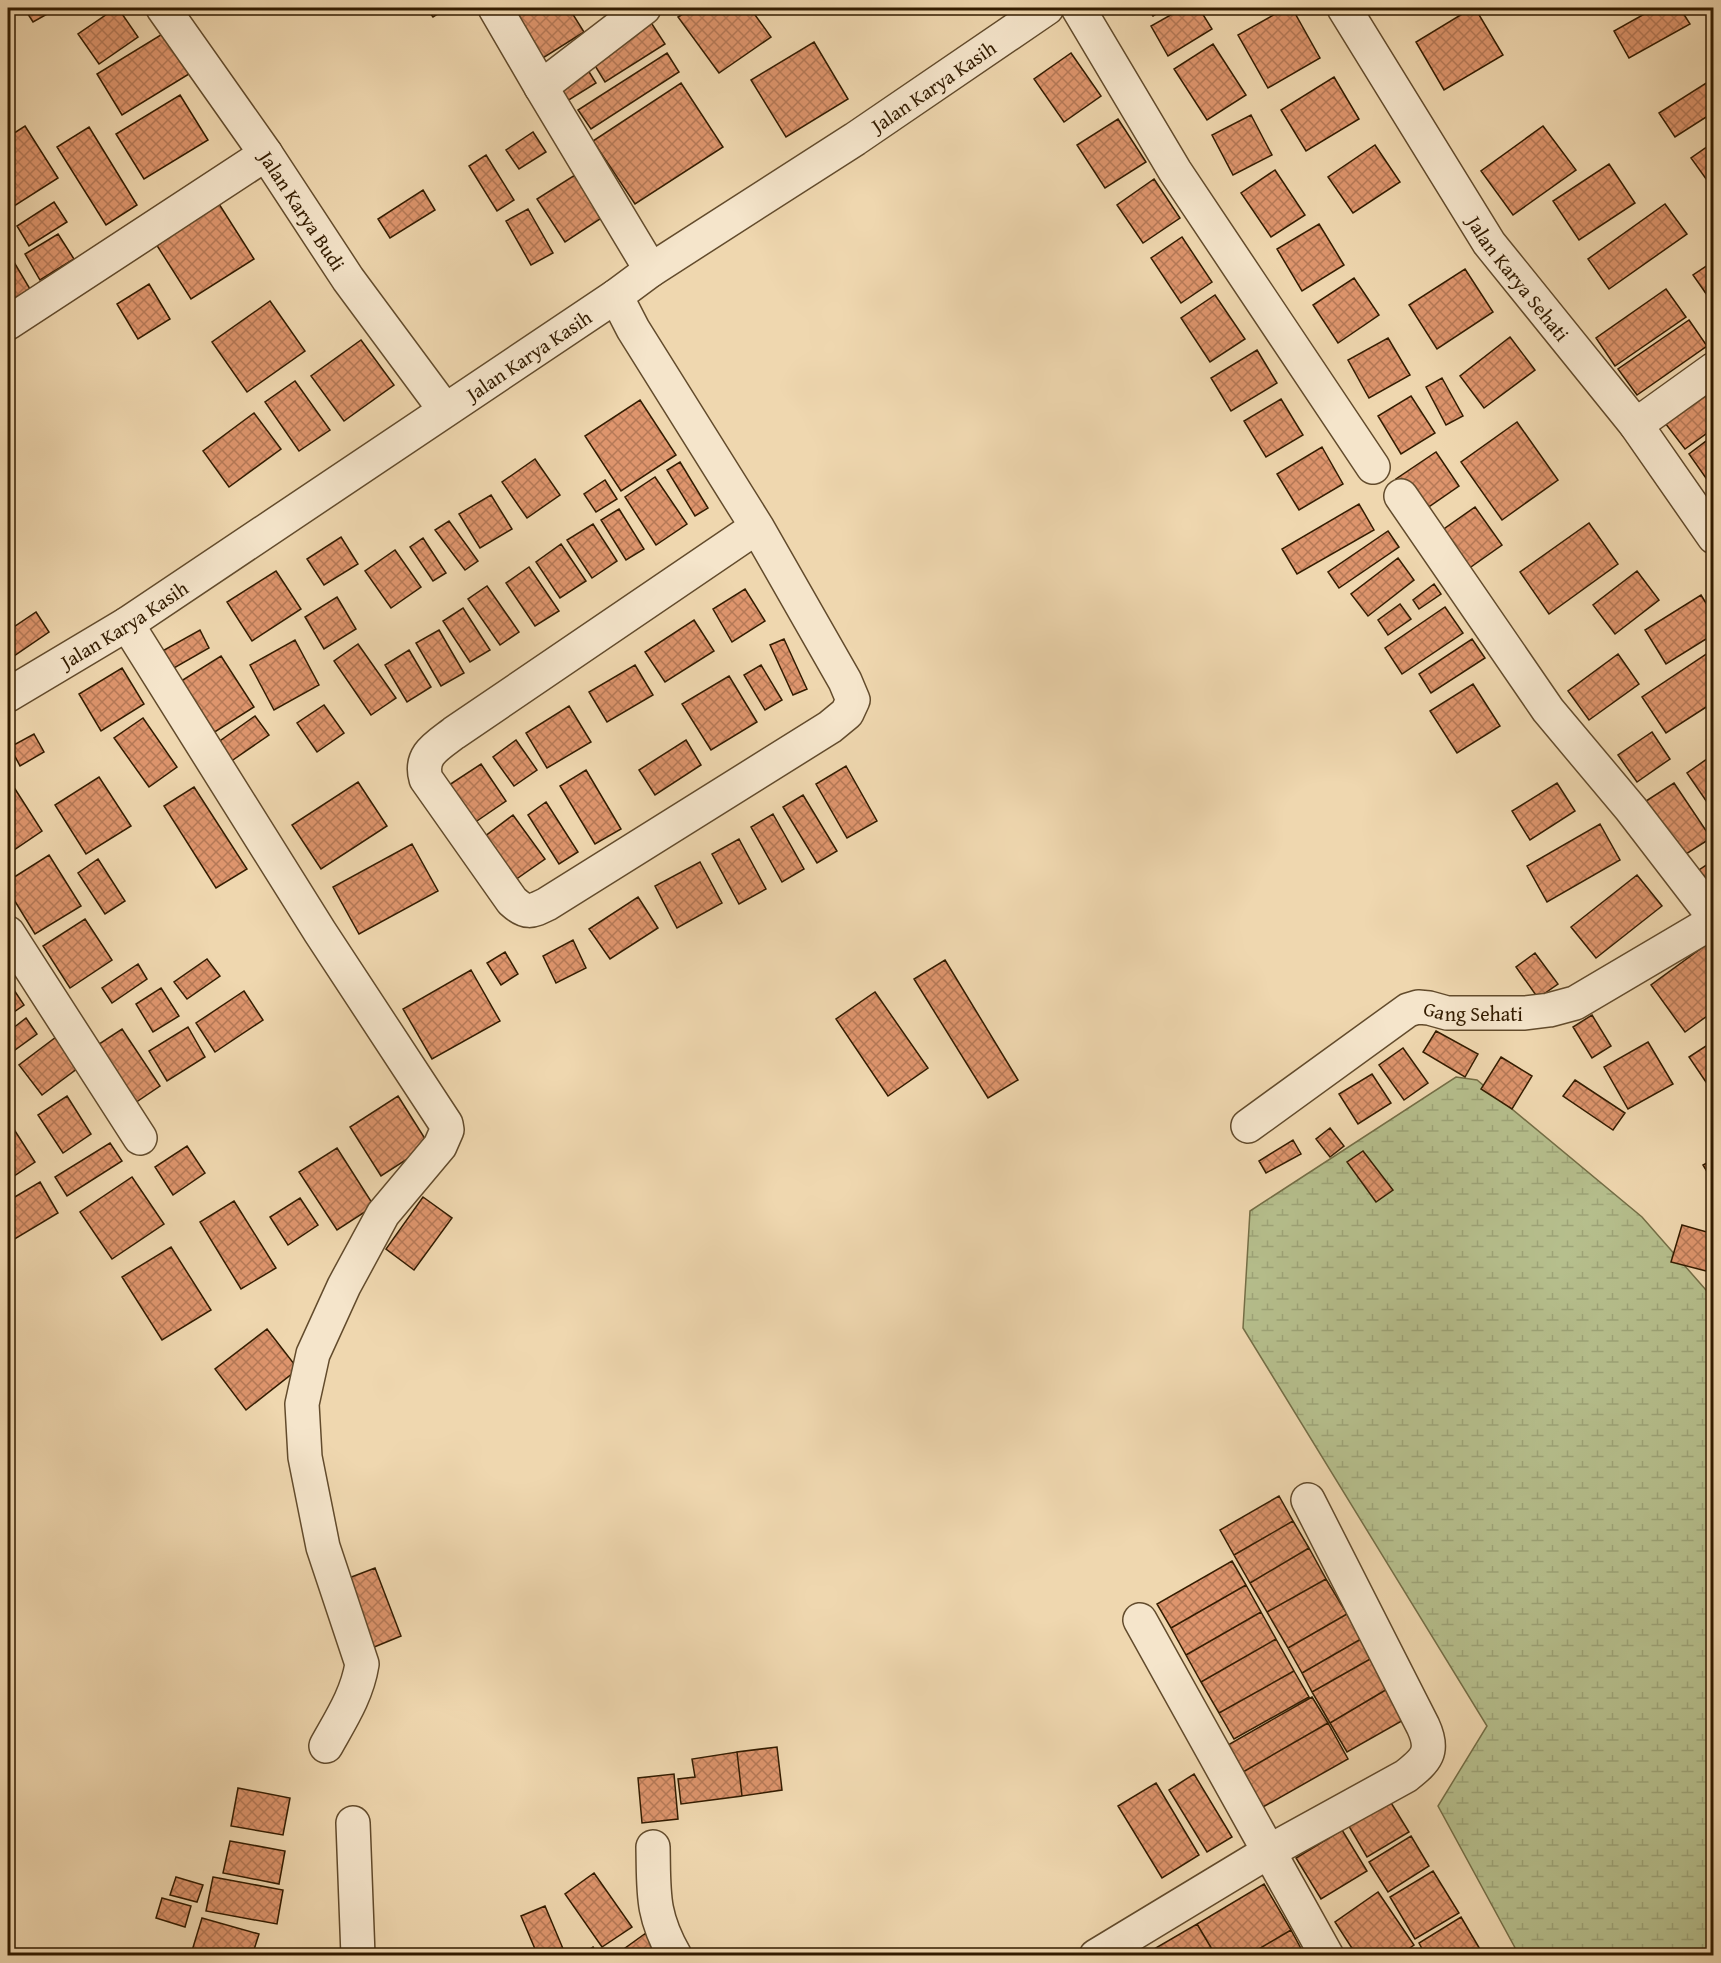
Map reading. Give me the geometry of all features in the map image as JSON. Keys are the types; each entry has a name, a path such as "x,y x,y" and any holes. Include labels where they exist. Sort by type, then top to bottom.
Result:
{"street":[{"name":"Jalan Karya Budi","path":"163,8 266,154 348,279 445,410"},
{"path":"495,8 651,270"},
{"path":"541,87 644,8"},
{"name":"Jalan Karya Kasih","path":"8,695 127,624 616,296 651,270 855,139 1047,8"},
{"path":"1078,8 1175,171 1373,467"},
{"name":"Jalan Karya Sehati","path":"1344,8 1489,243 1636,425 1713,537"},
{"path":"8,323 266,154"},
{"path":"616,296 633,328 757,527 849,688 853,700 847,713 830,727 547,904 534,911 519,908 426,779 423,770 424,761 431,751 454,733 757,527"},
{"path":"1636,425 1713,369"},
{"path":"1401,495 1548,710 1631,809 1713,919"},
{"path":"127,624 320,932 446,1124 447,1130 440,1146 383,1214 344,1286 313,1354 302,1404 305,1457 323,1547 362,1664 359,1683 352,1699 326,1746"},
{"name":"Gang Sehati","path":"1248,1126 1408,1010 1418,1007 1447,1013 1525,1013 1575,1003 1713,919"},
{"path":"8,933 140,1138"},
{"path":"1096,1956 1268,1852 1406,1776 1420,1766 1427,1756 1430,1747 1429,1738 1308,1500"},
{"path":"1140,1620 1327,1956"},
{"path":"353,1823 358,1956"},
{"path":"653,1847 654,1904 663,1934 675,1956"}],"green space":[{"path":"1456,1077 1477,1080 1642,1217 1713,1298 1713,1955 1519,1955 1438,1806 1487,1726 1243,1328 1250,1211"}],"building":[{"path":"24,8 58,8 33,22"},
{"path":"116,8 138,37 99,64 78,34"},
{"path":"426,8 447,8 433,17"},
{"path":"523,8 569,8 584,32 535,63 507,18"},
{"path":"692,8 750,8 771,37 719,73 678,17"},
{"path":"1147,8 1166,8 1153,16"},
{"path":"1183,8 1199,8 1212,29 1168,56 1151,26"},
{"path":"1286,8 1292,8 1320,58 1268,88 1238,35"},
{"path":"1475,8 1503,55 1444,90 1416,42"},
{"path":"1655,8 1680,8 1690,24 1629,58 1614,31"},
{"path":"648,18 665,44 605,82 589,56"},
{"path":"164,33 189,74 122,115 97,74"},
{"path":"814,42 848,99 786,137 751,80"},
{"path":"1213,44 1246,95 1207,120 1174,69"},
{"path":"667,53 679,72 591,129 578,110"},
{"path":"1071,53 1101,96 1064,122 1034,79"},
{"path":"583,62 596,83 564,103 551,81"},
{"path":"1334,77 1359,119 1306,151 1281,110"},
{"path":"1714,78 1714,112 1675,137 1659,113"},
{"path":"681,83 723,147 635,204 593,141"},
{"path":"180,95 208,140 144,179 116,134"},
{"path":"1251,115 1272,155 1233,175 1212,135"},
{"path":"1118,119 1146,162 1105,188 1077,145"},
{"path":"25,126 58,178 8,210 8,137"},
{"path":"1543,126 1576,170 1513,215 1481,171"},
{"path":"89,127 137,205 106,225 57,147"},
{"path":"533,132 546,152 519,169 506,150"},
{"path":"1714,142 1714,190 1691,158"},
{"path":"1375,145 1400,182 1353,213 1328,177"},
{"path":"486,155 514,200 497,211 469,166"},
{"path":"1609,164 1635,203 1579,240 1553,201"},
{"path":"1275,170 1305,215 1271,237 1241,193"},
{"path":"575,175 603,217 565,242 537,199"},
{"path":"1154,179 1180,218 1143,243 1117,205"},
{"path":"423,190 435,210 390,238 378,219"},
{"path":"54,202 67,222 29,246 17,226"},
{"path":"219,204 254,259 191,299 156,244"},
{"path":"1665,204 1687,234 1609,289 1588,259"},
{"path":"528,209 553,253 531,265 506,221"},
{"path":"1319,224 1344,265 1302,291 1277,249"},
{"path":"58,234 74,259 40,280 25,254"},
{"path":"1182,237 1212,282 1181,303 1151,258"},
{"path":"8,252 30,289 8,303"},
{"path":"1714,261 1714,305 1693,275"},
{"path":"1465,269 1493,312 1437,349 1409,305"},
{"path":"1354,278 1379,315 1338,343 1313,305"},
{"path":"149,284 170,319 138,339 117,304"},
{"path":"1666,289 1686,317 1615,366 1596,338"},
{"path":"1215,295 1245,339 1210,362 1181,318"},
{"path":"270,301 305,351 247,392 212,342"},
{"path":"1689,320 1707,346 1637,395 1618,369"},
{"path":"1510,337 1535,370 1484,408 1460,376"},
{"path":"1388,338 1410,375 1369,398 1348,360"},
{"path":"361,340 394,385 344,421 311,376"},
{"path":"1257,350 1277,383 1231,411 1211,378"},
{"path":"1442,378 1463,416 1446,425 1426,387"},
{"path":"295,381 330,430 299,451 265,402"},
{"path":"1709,390 1714,396 1714,428 1685,449 1665,423"},
{"path":"1411,396 1435,433 1401,454 1378,416"},
{"path":"1281,399 1303,435 1266,457 1244,421"},
{"path":"640,400 676,455 621,491 585,436"},
{"path":"254,413 281,449 229,487 203,451"},
{"path":"1517,422 1558,480 1502,520 1461,462"},
{"path":"1714,435 1714,477 1708,481 1689,454"},
{"path":"1322,447 1343,484 1299,510 1277,474"},
{"path":"1436,452 1459,486 1420,513 1396,479"},
{"path":"535,459 560,495 527,518 502,482"},
{"path":"680,462 708,508 695,516 667,470"},
{"path":"655,477 687,524 656,545 625,497"},
{"path":"605,480 617,499 596,512 584,494"},
{"path":"491,495 512,529 480,548 459,514"},
{"path":"1359,504 1374,530 1297,574 1282,549"},
{"path":"1475,507 1502,545 1468,569 1441,531"},
{"path":"619,509 644,549 626,560 601,520"},
{"path":"449,521 478,561 465,570 435,530"},
{"path":"1589,523 1618,564 1549,614 1520,572"},
{"path":"593,524 617,561 592,578 567,540"},
{"path":"1388,531 1399,547 1339,588 1328,572"},
{"path":"341,537 358,564 324,585 307,559"},
{"path":"423,538 446,573 433,581 410,547"},
{"path":"561,544 586,581 560,598 536,562"},
{"path":"395,550 421,587 391,608 365,571"},
{"path":"1398,558 1414,580 1368,616 1351,594"},
{"path":"529,567 559,611 535,626 506,583"},
{"path":"276,571 301,609 252,641 227,602"},
{"path":"1637,571 1659,600 1615,634 1593,605"},
{"path":"1434,584 1441,594 1419,609 1413,600"},
{"path":"487,586 519,632 500,645 468,599"},
{"path":"745,589 765,621 732,642 713,609"},
{"path":"1701,595 1714,616 1714,634 1666,664 1645,630"},
{"path":"337,597 356,629 324,649 305,617"},
{"path":"1400,604 1411,619 1388,635 1378,620"},
{"path":"1445,607 1463,633 1402,674 1385,648"},
{"path":"463,608 490,650 470,662 443,621"},
{"path":"36,612 49,632 8,660 8,631"},
{"path":"694,620 714,651 665,682 645,652"},
{"path":"200,630 209,648 167,672 157,654"},
{"path":"439,630 464,673 441,686 416,643"},
{"path":"784,639 807,689 793,695 770,645"},
{"path":"1472,639 1485,658 1431,693 1419,674"},
{"path":"295,640 319,685 274,710 250,665"},
{"path":"358,644 396,698 371,715 334,661"},
{"path":"1714,649 1714,702 1666,733 1642,697"},
{"path":"409,650 431,687 407,702 385,665"},
{"path":"1618,654 1639,684 1589,720 1568,691"},
{"path":"221,656 254,707 210,735 178,683"},
{"path":"635,665 653,695 607,722 589,692"},
{"path":"761,665 782,700 765,710 744,675"},
{"path":"122,668 144,704 101,731 79,694"},
{"path":"729,676 757,722 711,750 682,704"},
{"path":"1473,684 1500,726 1457,753 1430,711"},
{"path":"324,705 344,733 317,752 297,723"},
{"path":"569,706 591,742 547,768 526,733"},
{"path":"255,716 269,735 230,762 217,743"},
{"path":"143,718 177,767 149,787 114,738"},
{"path":"1652,732 1670,759 1637,782 1618,755"},
{"path":"34,734 44,752 20,766 10,747"},
{"path":"516,740 537,770 514,786 493,757"},
{"path":"686,740 701,765 655,795 639,770"},
{"path":"1714,754 1714,806 1711,808 1687,773"},
{"path":"481,764 506,801 471,825 446,787"},
{"path":"846,766 877,821 847,838 816,784"},
{"path":"586,770 621,829 595,844 560,786"},
{"path":"99,777 131,826 86,854 55,805"},
{"path":"8,778 42,831 8,854"},
{"path":"358,782 387,826 321,869 292,825"},
{"path":"1557,783 1575,811 1530,840 1512,811"},
{"path":"1674,783 1711,838 1683,856 1646,801"},
{"path":"194,787 247,869 216,888 164,806"},
{"path":"803,795 837,851 817,863 783,807"},
{"path":"546,802 578,852 559,864 528,815"},
{"path":"773,814 804,869 782,882 751,827"},
{"path":"513,815 545,859 515,880 484,837"},
{"path":"1600,824 1620,860 1547,902 1527,866"},
{"path":"739,839 766,889 739,904 712,854"},
{"path":"412,844 438,891 359,934 333,887"},
{"path":"49,855 81,906 35,934 8,890 8,881"},
{"path":"98,859 125,901 105,914 78,873"},
{"path":"1714,860 1714,903 1693,874"},
{"path":"700,862 722,903 677,928 655,886"},
{"path":"1637,875 1662,906 1596,958 1571,927"},
{"path":"638,897 658,928 610,959 589,929"},
{"path":"85,919 112,960 70,988 43,946"},
{"path":"1714,939 1714,1011 1685,1032 1651,985"},
{"path":"573,940 586,968 556,983 543,956"},
{"path":"505,952 518,974 501,985 487,963"},
{"path":"1535,953 1558,984 1538,998 1516,967"},
{"path":"207,959 220,976 187,999 174,982"},
{"path":"945,960 1018,1080 988,1098 914,979"},
{"path":"138,964 147,979 112,1003 102,988"},
{"path":"471,970 500,1021 432,1059 403,1009"},
{"path":"8,981 24,1005 8,1016"},
{"path":"161,988 179,1016 153,1032 136,1004"},
{"path":"244,991 263,1020 215,1052 196,1023"},
{"path":"875,992 928,1068 888,1096 836,1019"},
{"path":"1592,1015 1611,1046 1592,1058 1573,1027"},
{"path":"26,1018 37,1034 8,1055 8,1032"},
{"path":"188,1027 205,1057 167,1081 149,1051"},
{"path":"122,1029 160,1086 126,1109 87,1052"},
{"path":"1436,1031 1478,1054 1465,1077 1423,1052"},
{"path":"56,1037 78,1068 42,1095 19,1065"},
{"path":"1648,1042 1673,1084 1628,1109 1604,1067"},
{"path":"1709,1044 1714,1051 1712,1091 1689,1057"},
{"path":"1403,1048 1428,1083 1404,1100 1379,1065"},
{"path":"1501,1057 1532,1076 1512,1109 1481,1089"},
{"path":"1372,1074 1391,1103 1358,1124 1339,1094"},
{"path":"1575,1080 1625,1113 1613,1130 1563,1096"},
{"path":"67,1096 91,1134 63,1153 38,1115"},
{"path":"398,1096 429,1145 381,1176 350,1127"},
{"path":"8,1120 35,1162 8,1180"},
{"path":"1330,1128 1344,1146 1330,1157 1316,1139"},
{"path":"1293,1140 1301,1154 1266,1173 1259,1161"},
{"path":"110,1143 122,1161 67,1196 55,1177"},
{"path":"187,1146 205,1173 173,1195 155,1167"},
{"path":"337,1148 374,1206 337,1230 299,1172"},
{"path":"1363,1151 1393,1190 1376,1202 1347,1162"},
{"path":"1714,1159 1714,1183 1703,1165"},
{"path":"132,1177 164,1224 112,1259 80,1212"},
{"path":"40,1182 58,1213 8,1243 8,1201"},
{"path":"423,1197 452,1218 414,1270 386,1249"},
{"path":"300,1198 318,1225 288,1245 270,1217"},
{"path":"234,1201 276,1268 241,1289 200,1222"},
{"path":"1682,1225 1714,1234 1714,1273 1671,1262"},
{"path":"171,1247 211,1310 162,1340 122,1277"},
{"path":"267,1329 298,1369 246,1410 215,1369"},
{"path":"1279,1496 1293,1521 1234,1555 1220,1530"},
{"path":"1293,1521 1309,1548 1250,1583 1234,1555"},
{"path":"1309,1548 1326,1579 1267,1612 1250,1583"},
{"path":"1232,1561 1246,1585 1171,1628 1157,1604"},
{"path":"375,1568 401,1636 367,1650 341,1581"},
{"path":"1326,1579 1347,1614 1288,1648 1267,1612"},
{"path":"1246,1585 1261,1612 1186,1655 1171,1628"},
{"path":"1261,1612 1276,1639 1201,1682 1186,1655"},
{"path":"1347,1614 1361,1639 1302,1673 1288,1648"},
{"path":"1276,1639 1294,1671 1219,1713 1201,1682"},
{"path":"1361,1639 1372,1658 1312,1692 1302,1673"},
{"path":"1372,1658 1389,1688 1330,1723 1312,1692"},
{"path":"1294,1671 1309,1697 1234,1739 1219,1713"},
{"path":"1389,1688 1407,1718 1347,1752 1330,1723"},
{"path":"1312,1697 1328,1723 1243,1772 1228,1745"},
{"path":"1328,1723 1348,1759 1263,1807 1243,1772"},
{"path":"777,1747 782,1790 742,1796 737,1752"},
{"path":"737,1752 742,1796 681,1804 678,1779 695,1777 692,1759"},
{"path":"674,1774 678,1819 642,1823 638,1778"},
{"path":"1194,1774 1232,1837 1207,1852 1169,1790"},
{"path":"1156,1783 1199,1855 1162,1878 1118,1806"},
{"path":"238,1788 290,1798 283,1835 231,1826"},
{"path":"1385,1793 1409,1832 1367,1857 1344,1818"},
{"path":"1342,1830 1367,1871 1321,1899 1296,1858"},
{"path":"1411,1836 1429,1866 1388,1892 1369,1862"},
{"path":"230,1841 285,1851 279,1884 223,1873"},
{"path":"1433,1871 1459,1913 1415,1939 1390,1897"},
{"path":"594,1873 632,1927 602,1947 565,1894"},
{"path":"176,1877 203,1885 197,1902 170,1895"},
{"path":"213,1877 283,1890 277,1924 206,1911"},
{"path":"1264,1884 1291,1930 1247,1956 1216,1956 1197,1924"},
{"path":"1378,1892 1414,1945 1398,1956 1357,1956 1335,1922"},
{"path":"162,1898 191,1906 185,1927 156,1918"},
{"path":"545,1906 564,1951 553,1956 538,1956 521,1916"},
{"path":"1461,1917 1484,1956 1426,1956 1419,1943"},
{"path":"202,1918 259,1934 252,1956 197,1956 191,1954"},
{"path":"1197,1924 1216,1956 1142,1956"},
{"path":"1291,1930 1305,1956 1247,1956"},
{"path":"646,1933 662,1956 614,1956"},
{"path":"593,1947 599,1956 580,1956"}]}
